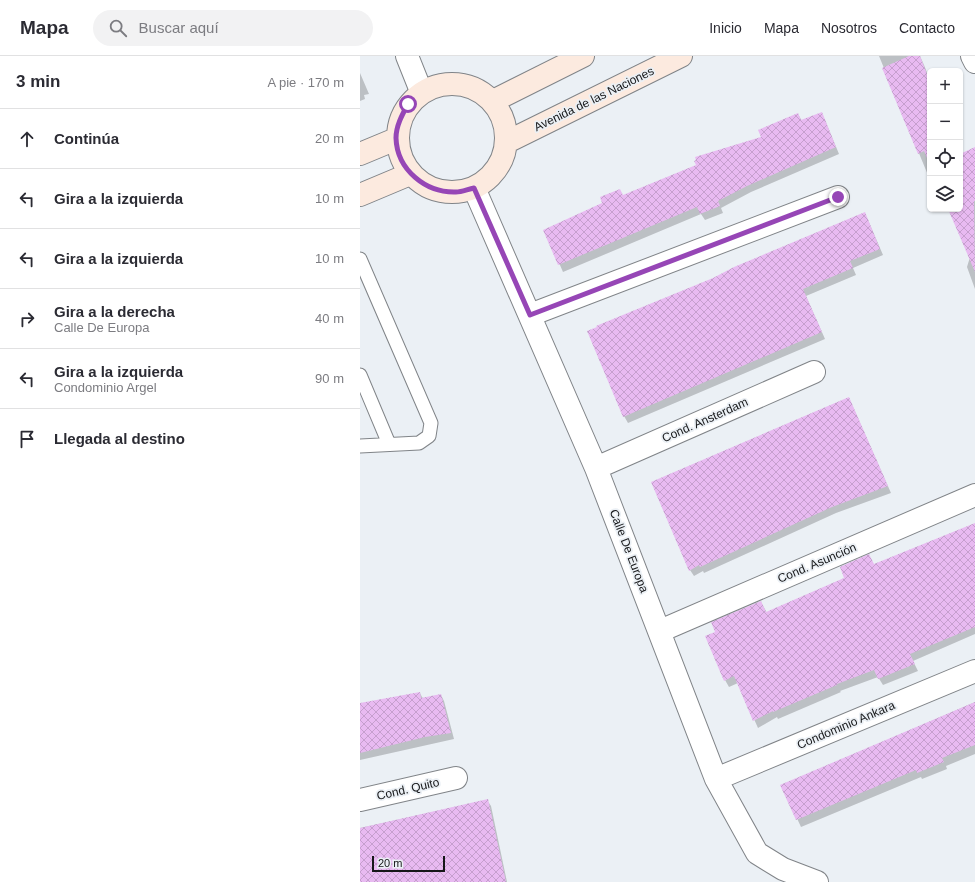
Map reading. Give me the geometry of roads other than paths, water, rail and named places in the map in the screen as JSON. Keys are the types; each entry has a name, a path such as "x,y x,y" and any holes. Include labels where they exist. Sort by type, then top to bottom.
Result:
{"street":[{"path":"407,56 421,92"},
{"path":"492,101 583,56"},
{"name":"Avenida de las Naciones","path":"507,142 681,56"},
{"path":"972,56 975,62"},
{"path":"446,83 471,86 492,101 504,120 507,142 501,161 490,177 474,188 457,192 440,191 424,185 410,174 400,157 396,139 399,120 408,104 421,92 446,83"},
{"path":"360,154 396,139"},
{"path":"360,195 410,174"},
{"name":"Calle De Europa","path":"474,188 596,468 716,779 757,853 783,869 817,882"},
{"path":"530,315 838,197"},
{"name":"Cond. Ansterdam","path":"596,468 814,372"},
{"name":"Cond. Asunción","path":"660,631 975,495"},
{"name":"Condominio Ankara","path":"716,779 975,671"},
{"name":"Cond. Quito","path":"360,800 456,778"}],"lane":[{"path":"360,259 431,423 429,436 419,443 360,446"},
{"path":"360,375 389,444"}]}
